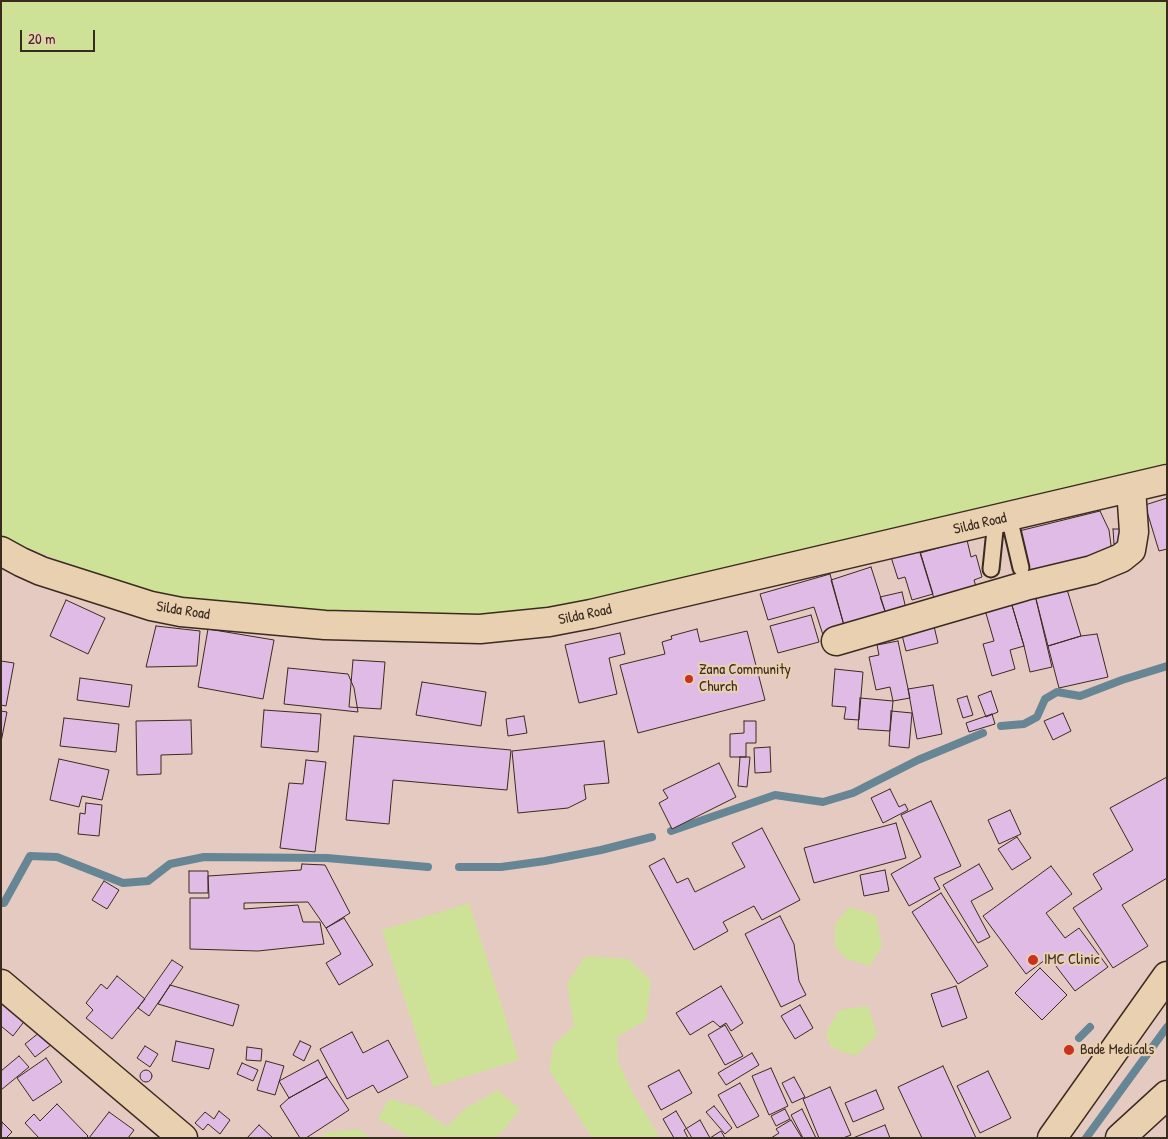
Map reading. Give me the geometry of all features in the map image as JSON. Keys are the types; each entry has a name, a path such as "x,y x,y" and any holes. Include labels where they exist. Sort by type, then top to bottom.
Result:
{"street":[{"name":"Silda Road","path":"1,551 41,571 151,606 181,612 325,625 480,629 549,622 591,614 1167,479"},
{"path":"836,641 1024,586 1092,570 1121,558 1131,550 1134,532 1131,488"},
{"path":"1052,1138 1167,976"},
{"path":"1,984 183,1138"},
{"path":"1120,1138 1167,1096"}],"lane":[{"path":"1002,519 1021,568"},
{"path":"991,569 1002,519"}],"green space":[{"path":"1,1 1167,1 1167,465 963,519 735,571 527,613 461,623 335,618 147,595 1,537"},
{"path":"469,903 519,1060 433,1087 382,930"},
{"path":"849,907 876,915 882,946 870,966 845,958 835,946 835,924"},
{"path":"585,956 629,959 651,981 646,1020 617,1037 618,1062 634,1095 660,1138 592,1138 549,1069 554,1044 574,1026 567,984"},
{"path":"868,1006 877,1035 856,1056 830,1046 826,1033 839,1010"},
{"path":"498,1090 520,1109 503,1131 493,1138 412,1138 378,1119 389,1099 419,1107 447,1127 466,1108"},
{"path":"357,1129 372,1138 320,1138 326,1133"}],"building":[{"path":"1167,498 1167,549 1159,551 1145,505"},
{"path":"1100,511 1109,530 1111,545 1107,555 1032,581 1019,531"},
{"path":"1113,529 1124,529 1125,543 1114,544"},
{"path":"967,540 971,557 976,555 982,577 974,580 978,593 936,605 920,553"},
{"path":"919,548 933,594 912,600 905,577 898,579 891,557"},
{"path":"871,567 887,617 845,629 831,580"},
{"path":"830,574 845,629 823,635 814,607 768,620 760,594"},
{"path":"1066,586 1081,636 1048,646 1035,595"},
{"path":"902,592 907,613 887,617 880,597"},
{"path":"1035,595 1052,667 1030,672 1011,602"},
{"path":"66,600 105,618 88,654 50,636"},
{"path":"1011,602 1024,646 1010,650 1015,669 992,676 983,644 994,641 985,610"},
{"path":"811,615 819,642 778,653 770,626"},
{"path":"933,622 938,643 906,651 901,631"},
{"path":"156,626 200,631 197,666 146,667"},
{"path":"208,629 274,640 263,699 198,687"},
{"path":"697,629 700,642 747,631 765,700 638,733 620,665 665,654 662,642 672,639 671,636"},
{"path":"620,633 625,654 609,658 617,694 579,703 565,645"},
{"path":"1097,634 1108,677 1059,688 1048,646 1081,636"},
{"path":"898,641 910,698 893,701 890,687 876,690 869,657 879,655 877,645"},
{"path":"353,660 385,662 381,709 349,707"},
{"path":"1,661 14,663 6,706 1,705"},
{"path":"288,668 348,674 354,688 358,712 284,704"},
{"path":"835,669 863,672 859,720 844,719 846,707 832,706"},
{"path":"80,678 132,685 129,707 77,700"},
{"path":"422,682 486,692 481,726 416,715"},
{"path":"933,685 942,734 917,739 908,689"},
{"path":"991,691 998,712 986,717 978,696"},
{"path":"967,696 973,715 963,718 957,699"},
{"path":"860,698 893,701 890,731 858,729"},
{"path":"264,710 321,714 318,752 261,747"},
{"path":"1,711 7,712 1,742"},
{"path":"891,711 912,713 909,748 889,746"},
{"path":"1063,713 1071,731 1053,740 1044,721"},
{"path":"992,714 995,724 969,732 966,723"},
{"path":"524,716 527,733 508,736 506,719"},
{"path":"64,718 119,724 116,752 60,746"},
{"path":"191,720 192,754 161,755 161,774 137,775 136,721"},
{"path":"744,721 756,721 756,743 746,743 746,757 730,757 730,734 744,733"},
{"path":"354,736 511,750 507,790 393,780 389,824 346,820"},
{"path":"604,741 609,783 584,785 586,799 568,808 518,813 512,751"},
{"path":"770,747 771,772 755,773 754,748"},
{"path":"740,757 750,757 747,787 738,786"},
{"path":"59,759 109,770 102,800 82,796 79,807 50,800"},
{"path":"306,760 326,762 315,852 280,848 289,783 303,784"},
{"path":"719,763 736,797 672,829 659,803 668,798 663,790"},
{"path":"1167,777 1167,878 1122,905 1148,946 1113,968 1073,908 1102,889 1093,874 1133,850 1110,808"},
{"path":"890,789 899,807 905,804 908,810 883,823 871,798"},
{"path":"931,801 961,866 934,878 940,889 909,906 891,874 921,857 901,815"},
{"path":"86,803 102,805 99,836 78,834 80,813 85,814"},
{"path":"1010,810 1021,834 999,844 988,820"},
{"path":"896,823 906,858 814,883 804,848"},
{"path":"762,828 800,900 762,920 754,906 723,922 728,931 694,950 649,866 664,858 677,883 688,878 695,892 745,867 732,843"},
{"path":"1017,837 1031,858 1012,870 998,849"},
{"path":"302,864 325,865 350,913 326,928 308,902 244,903 244,909 298,905 303,922 320,922 324,944 258,951 190,949 190,898 209,898 208,876 301,870"},
{"path":"979,864 993,889 971,901 990,937 978,943 943,885"},
{"path":"1051,866 1072,894 1046,913 1065,938 1079,928 1108,967 1075,991 1049,957 1026,974 983,916"},
{"path":"885,870 889,891 864,896 860,875"},
{"path":"189,871 208,871 208,893 189,893"},
{"path":"104,881 119,890 107,909 92,900"},
{"path":"941,893 988,966 958,984 912,912"},
{"path":"780,916 794,944 799,981 806,995 781,1007 745,934"},
{"path":"344,918 373,965 339,985 326,963 341,954 326,928"},
{"path":"172,960 183,967 149,1016 138,1008"},
{"path":"1040,968 1067,995 1042,1020 1015,993"},
{"path":"117,976 145,999 112,1039 86,1018 93,1010 86,1003 101,984 107,989"},
{"path":"170,985 239,1005 233,1026 158,1004"},
{"path":"721,986 743,1023 731,1031 726,1023 720,1027 713,1021 690,1035 676,1013"},
{"path":"956,986 967,1018 942,1027 931,994"},
{"path":"1,998 26,1019 13,1036 1,1026"},
{"path":"800,1005 813,1028 795,1039 781,1016"},
{"path":"725,1025 743,1056 725,1065 708,1035"},
{"path":"45,1028 56,1041 35,1057 25,1044"},
{"path":"352,1032 363,1053 388,1040 408,1077 378,1093 373,1085 347,1099 320,1049"},
{"path":"176,1041 214,1049 209,1069 172,1061"},
{"path":"300,1041 311,1046 304,1061 293,1055"},
{"path":"145,1046 158,1054 150,1067 137,1058"},
{"path":"247,1047 262,1049 261,1061 246,1060"},
{"path":"752,1053 759,1065 726,1085 718,1073"},
{"path":"19,1056 29,1067 1,1090 1,1071"},
{"path":"46,1058 62,1082 33,1101 17,1078"},
{"path":"318,1060 327,1077 289,1098 279,1081"},
{"path":"266,1061 284,1066 275,1095 257,1090"},
{"path":"242,1063 258,1070 253,1081 237,1074"},
{"path":"943,1066 976,1138 922,1138 898,1087"},
{"path":"771,1068 788,1106 769,1115 752,1076"},
{"path":"148,1070 151,1071 151,1081 144,1082 141,1081 140,1074 141,1071"},
{"path":"679,1070 692,1093 661,1110 648,1086"},
{"path":"988,1071 1011,1118 980,1133 957,1086"},
{"path":"327,1077 349,1110 306,1138 300,1138 280,1106 289,1098"},
{"path":"794,1077 805,1097 792,1103 782,1083"},
{"path":"740,1083 759,1116 737,1128 718,1095"},
{"path":"830,1087 851,1135 843,1138 819,1138 803,1099"},
{"path":"876,1090 884,1109 853,1122 845,1103"},
{"path":"57,1104 88,1136 86,1138 39,1138 25,1123 34,1114 40,1121"},
{"path":"714,1106 732,1128 725,1134 706,1112"},
{"path":"785,1109 790,1119 776,1126 771,1116"},
{"path":"802,1109 816,1138 803,1138 791,1115"},
{"path":"219,1111 230,1120 220,1134 208,1124 203,1130 195,1123 205,1112 214,1119"},
{"path":"676,1111 692,1138 674,1138 663,1119"},
{"path":"109,1112 134,1130 128,1138 89,1138"},
{"path":"700,1120 710,1138 688,1138 684,1130"},
{"path":"791,1120 802,1138 771,1138 779,1133 776,1129"},
{"path":"2,1122 12,1132 6,1138 1,1138"},
{"path":"259,1125 273,1138 247,1138"},
{"path":"885,1125 890,1138 853,1138"},
{"path":"721,1131 725,1138 710,1138"}],"waterway":[{"path":"1001,726 1024,724 1037,717 1045,699 1057,692 1080,696 1167,666"},
{"path":"671,831 775,795 823,802 853,793 918,760 983,733"},
{"path":"459,867 501,867 545,861 601,850 652,837"},
{"path":"1,903 4,903 30,856 57,857 123,883 148,881 170,864 204,857 327,858 428,867"},
{"path":"1079,1038 1090,1027"},
{"path":"1086,1138 1167,1027"}],"place":[{"name":"Zana Community Church","path":"689,679"},
{"name":"IMC Clinic","path":"1033,960"},
{"name":"Bade Medicals","path":"1069,1050"}]}
